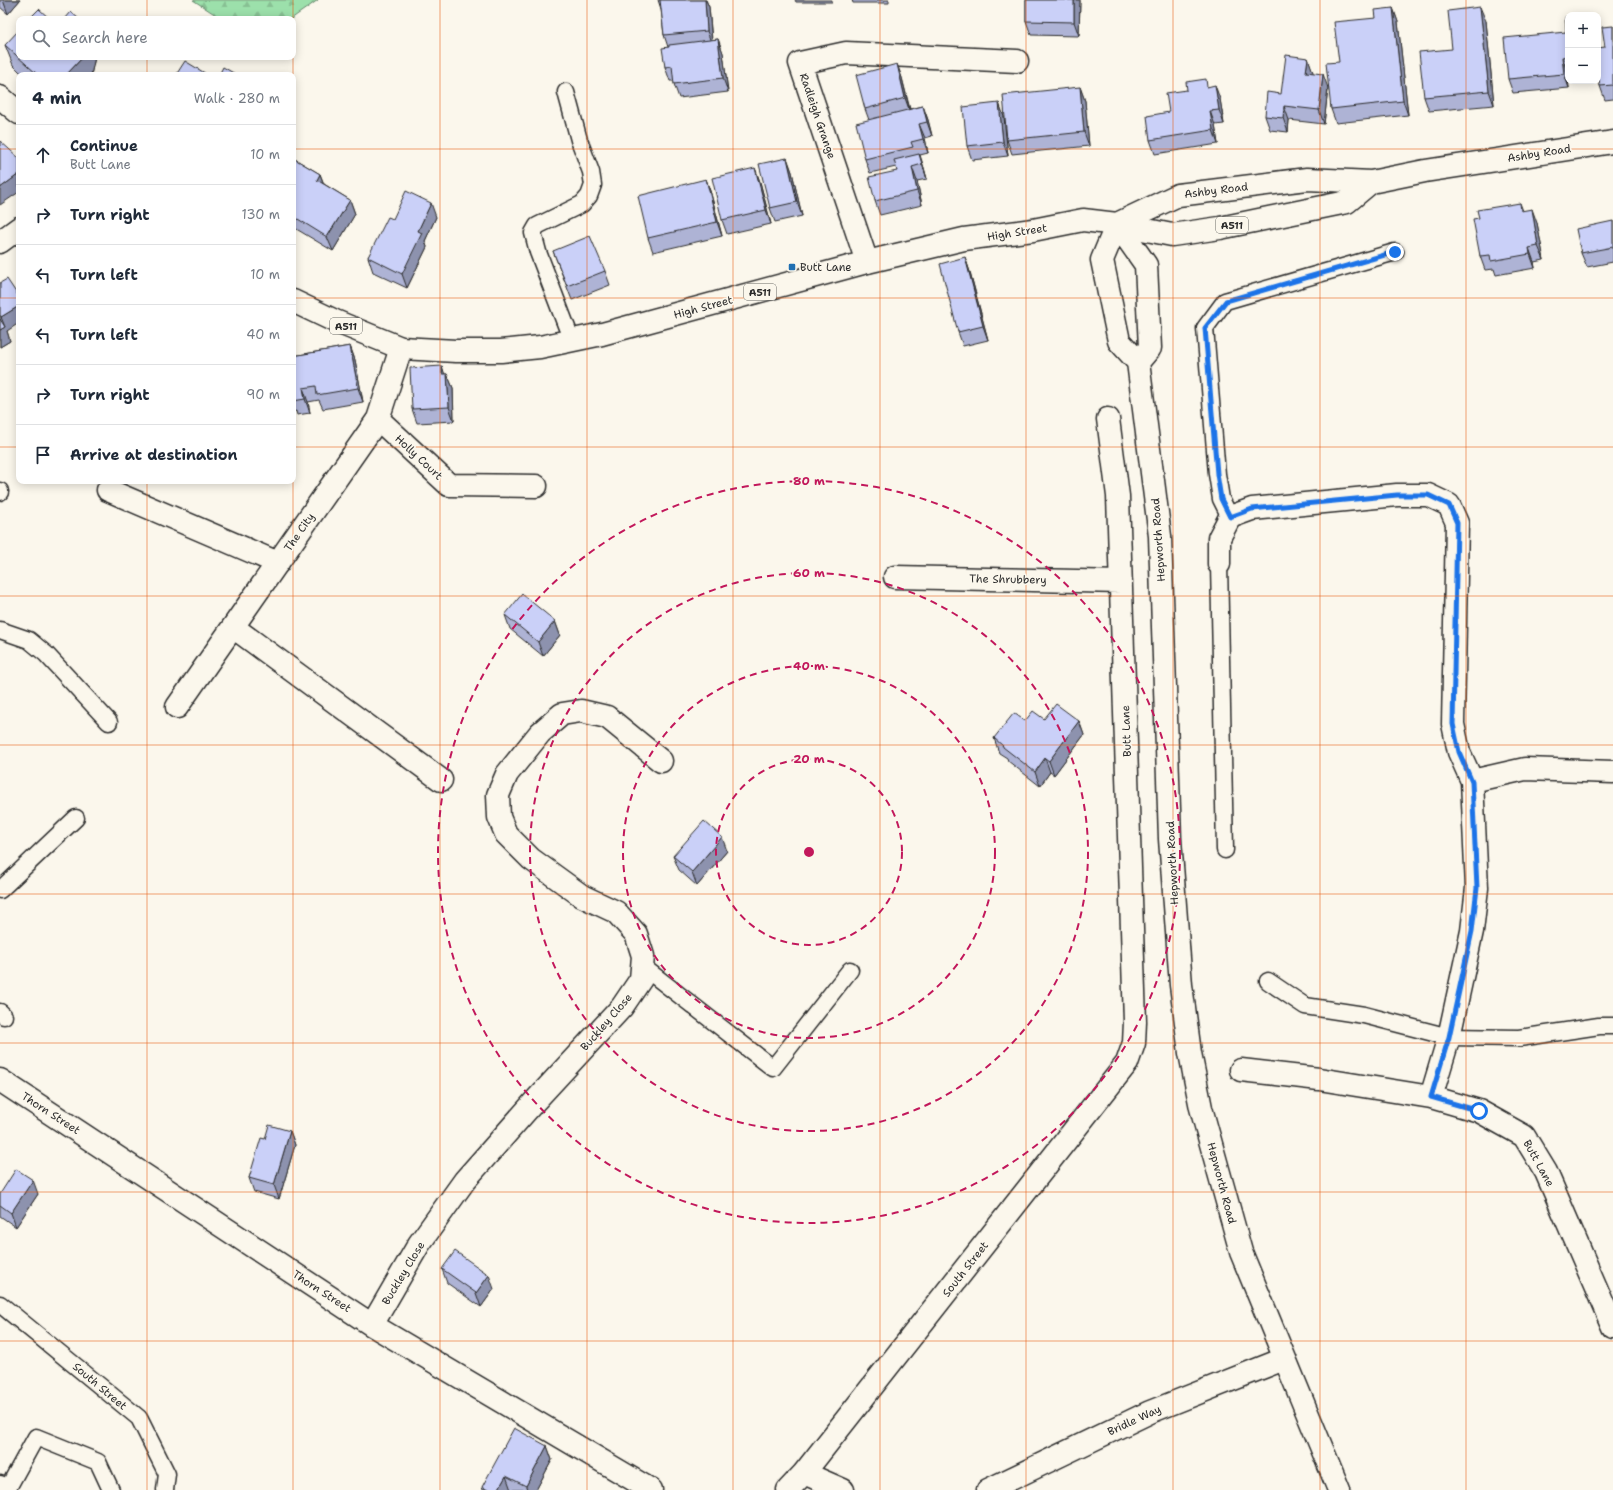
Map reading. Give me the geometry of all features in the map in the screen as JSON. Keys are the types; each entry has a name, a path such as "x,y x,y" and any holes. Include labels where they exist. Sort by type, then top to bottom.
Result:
{"main road":[{"name":"Radleigh Grange","path":"867,262 800,63 846,53 1017,61"},
{"path":"0,97 16,110"},
{"name":"Ashby Road","path":"1117,224 1178,194 1307,179 1371,182 1425,171 1613,142"},
{"name":"Ashby Road","path":"1117,224 1172,235 1220,228 1347,202 1371,182"},
{"name":"High Street","path":"296,302 335,321 401,348 456,351 501,351 540,348 676,315 867,262 964,240 1033,230 1083,220 1117,224"},
{"path":"1117,224 1146,265 1150,348 1138,362 1119,341 1102,260 1117,224"},
{"path":"0,242 16,230"},
{"name":"The City","path":"177,707 378,419 401,348"},
{"name":"Hepworth Road","path":"1138,362 1160,536 1170,839 1181,985 1190,1053 1201,1108 1241,1252 1339,1490"},
{"name":"Holly Court","path":"378,419 450,485 536,486"},
{"name":"Butt Lane","path":"1108,419 1118,496 1135,1014 1134,1043"},
{"path":"108,490 278,563"},
{"path":"1219,564 1219,538 1230,517 1252,509 1397,495 1428,495 1449,505 1457,523 1453,724 1459,752 1472,782 1477,888 1472,931 1449,1037 1431,1097"},
{"name":"The Shrubbery","path":"895,577 1121,582"},
{"path":"233,627 441,780"},
{"name":"Buckley Close","path":"372,1324 419,1244 465,1180 534,1102 622,1007 641,979 643,956 636,934 616,912 582,896 531,859 506,834 499,817 498,795 507,774 540,733 562,714 581,711 607,717 661,761"},
{"path":"1472,782 1525,769 1613,772"},
{"name":"South Street","path":"788,1490 804,1473 1127,1063 1134,1043"},
{"name":"Butt Lane","path":"1241,1070 1319,1079 1431,1097 1479,1111 1524,1136 1546,1172 1613,1327"},
{"name":"Thorn Street","path":"0,1080 372,1324 651,1490"},
{"name":"Bridle Way","path":"988,1490 1150,1412 1284,1359"},
{"path":"804,1473 843,1490"}],"lane":[{"path":"566,92 593,185 589,196 582,204 537,226 533,233 538,252 572,341"},
{"path":"1230,517 1221,499 1217,474 1205,328 1226,301 1395,252"},
{"path":"1219,564 1224,850"},
{"path":"0,630 29,640 46,654 109,722"},
{"path":"0,890 76,818"},
{"path":"642,966 773,1068 850,970"},
{"path":"1268,981 1305,1006 1364,1015 1449,1037 1520,1038 1599,1026 1613,1026"},
{"name":"South Street","path":"0,1304 139,1418 167,1474 165,1490"},
{"path":"0,1484 8,1488 36,1437 98,1462 111,1490"}],"green space":[{"path":"193,0 318,0 295,16 217,16"}],"building":[{"path":"660,0 705,0 707,31 664,35"},
{"path":"1026,0 1074,0 1074,22 1026,21"},
{"path":"1480,7 1489,91 1424,97 1419,52 1452,49 1448,11"},
{"path":"1393,8 1403,101 1331,109 1326,63 1339,62 1334,22 1376,18 1375,10"},
{"path":"39,9 47,16 32,16"},
{"path":"71,12 76,16 68,16"},
{"path":"1613,26 1613,85 1600,86 1601,48 1605,47 1602,27"},
{"path":"1565,32 1565,56 1562,57 1564,74 1508,79 1504,38"},
{"path":"16,33 16,55 5,45"},
{"path":"718,39 723,78 674,84 672,66 665,67 662,48 669,47 669,45"},
{"path":"1286,55 1308,58 1306,72 1323,74 1319,110 1284,106 1283,118 1265,116 1267,92 1281,94"},
{"path":"22,60 80,60 69,72 35,72"},
{"path":"185,61 203,72 178,72"},
{"path":"897,64 905,98 865,109 856,75"},
{"path":"223,67 232,72 220,72"},
{"path":"1206,79 1207,87 1215,85 1219,110 1210,111 1213,130 1150,140 1147,116 1169,112 1166,93 1187,90 1186,82"},
{"path":"1080,87 1084,132 1007,140 1003,95"},
{"path":"999,103 1003,142 967,146 963,107"},
{"path":"923,106 927,122 919,124 923,139 911,142 913,147 865,159 856,123"},
{"path":"0,141 16,155 16,176 0,188"},
{"path":"919,154 922,164 912,167 917,191 875,201 869,177 897,171 894,160"},
{"path":"787,158 797,202 770,208 759,164"},
{"path":"296,160 320,174 317,180 350,200 327,237 296,218"},
{"path":"755,168 766,210 722,220 712,178"},
{"path":"706,179 717,222 648,238 638,196"},
{"path":"406,191 431,203 418,231 422,233 402,274 368,257 388,217 393,219"},
{"path":"1520,203 1521,211 1532,209 1538,246 1529,248 1530,254 1491,261 1490,255 1480,256 1473,219 1479,218 1477,210"},
{"path":"1613,221 1613,247 1581,253 1576,229"},
{"path":"590,236 605,271 567,286 553,251"},
{"path":"965,257 983,326 958,332 940,264"},
{"path":"7,279 16,292 16,308 1,317 0,315 0,283"},
{"path":"0,319 5,327 0,330"},
{"path":"350,346 358,388 317,395 316,386 303,388 305,399 296,400 296,355"},
{"path":"442,366 442,374 447,374 449,407 412,409 410,368"},
{"path":"522,594 555,621 538,642 505,615"},
{"path":"1056,704 1079,721 1049,761 1045,758 1035,772 994,738 1014,713 1025,721 1033,711 1044,719"},
{"path":"704,821 722,837 692,872 673,856"},
{"path":"269,1125 290,1131 274,1185 249,1178 261,1138 265,1139"},
{"path":"16,1169 33,1180 11,1213 0,1205 0,1194"},
{"path":"455,1251 489,1275 476,1293 442,1269"},
{"path":"514,1428 547,1446 526,1486 506,1476 498,1490 488,1490 482,1487"}],"place":[{"name":"Butt Lane","path":"792,267"}],"route":[{"path":"1395,252 1226,301 1205,328 1217,474 1221,499 1230,517 1252,509 1397,495 1428,495 1449,505 1457,523 1453,724 1459,752 1472,782 1477,888 1472,931 1449,1037 1431,1097 1479,1111"}]}
